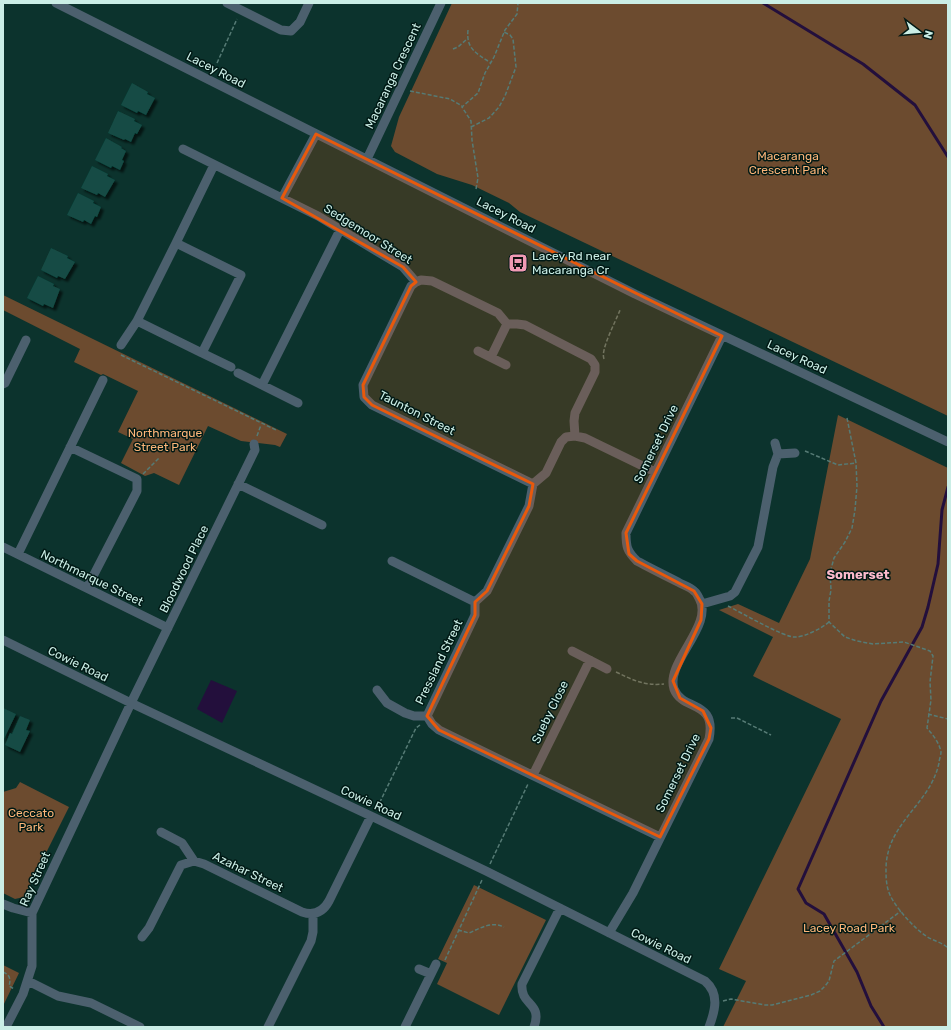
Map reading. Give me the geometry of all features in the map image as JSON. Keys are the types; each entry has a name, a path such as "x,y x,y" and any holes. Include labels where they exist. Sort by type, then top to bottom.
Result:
{"street":[{"name":"Lacey Road","path":"56,3 722,336 948,442"},
{"path":"227,3 281,30 291,31 300,22 309,3"},
{"name":"Macaranga Crescent","path":"368,159 441,3"},
{"path":"282,198 316,134"},
{"name":"Sedgemoor Street","path":"183,149 318,216 404,267 416,282 421,280 432,281 498,313 508,324"},
{"path":"121,345 137,321 214,165"},
{"path":"262,385 340,230"},
{"path":"176,243 241,275 202,353"},
{"name":"Taunton Street","path":"416,282 411,286 363,385 364,397 372,405 533,484"},
{"path":"137,321 298,402"},
{"path":"491,357 508,324 517,324 525,325 592,359 595,365 595,372 575,413 575,436"},
{"name":"Somerset Drive","path":"702,604 694,591 637,561 629,554 626,545 626,533 722,336"},
{"path":"3,384 5,383 26,340"},
{"path":"478,351 506,364"},
{"path":"18,554 103,380"},
{"path":"392,561 475,602 488,591 529,506 533,484 546,473 561,442 566,437 575,436 585,438 655,472"},
{"path":"673,681 676,670 701,620 703,610 702,604 730,596 736,592 758,547 773,467 778,454 775,443"},
{"name":"Bloodwood Place","path":"131,703 255,450 254,444"},
{"path":"70,447 137,479 137,491 87,588"},
{"path":"778,454 795,453"},
{"path":"238,484 322,525"},
{"name":"Northmarque Street","path":"4,550 18,554 168,628"},
{"name":"Pressland Street","path":"475,602 475,615 427,716 432,724 440,730 660,837"},
{"name":"Cowie Road","path":"3,640 131,703 372,816 705,981 712,988 715,1001"},
{"path":"572,651 607,669"},
{"name":"Sueby Close","path":"533,775 590,660"},
{"name":"Somerset Drive","path":"609,933 633,893 709,739 711,728 708,718 703,711 680,698 674,689 673,681"},
{"path":"378,690 387,703 405,713 414,716 427,716"},
{"name":"Ray Street","path":"6,1027 23,994 32,966 32,913 131,703"},
{"path":"268,1027 311,941 313,932 312,914 322,910 327,905 372,816"},
{"path":"161,832 182,843 194,861"},
{"name":"Azahar Street","path":"142,937 149,928 181,865 194,861 204,864 299,910 312,914"},
{"path":"3,904 32,913"},
{"path":"534,1027 536,1013 533,1006 524,997 522,984 560,908"},
{"path":"405,1027 436,964"},
{"path":"419,969 431,974"},
{"path":"28,981 58,996 91,1003 140,1027"},
{"path":"709,1027 714,1012 715,1001"}],"path":[{"path":"462,107 478,93 485,73 494,57 504,32 517,14 518,3"},
{"path":"217,63 241,10"},
{"path":"468,30 467,39 469,45 476,53 491,63"},
{"path":"472,127 489,118 499,107 505,96 516,67 513,39 510,35 504,32"},
{"path":"453,49 458,47 467,39"},
{"path":"400,90 450,99 462,107 472,121 474,155 478,178 476,189"},
{"path":"604,359 602,355 603,351 607,343 609,333 620,310"},
{"path":"121,345 116,353 276,430"},
{"path":"847,418 856,463 857,486 852,528 845,542 834,558 830,573 831,590 829,601 829,622 845,637 857,641 873,644 904,642 930,651 933,656 930,682 931,700 927,728 936,738 941,752 938,767 933,783 923,795 914,810 900,824 890,842 886,863 886,881 890,895 910,922 926,936 948,948"},
{"path":"254,444 262,424"},
{"path":"795,453 806,451 838,466 856,463"},
{"path":"137,479 160,457"},
{"path":"724,606 728,606 795,638 820,629 829,622"},
{"path":"607,669 615,671 637,682 653,685 673,681"},
{"path":"928,714 948,719"},
{"path":"377,808 416,728 427,716"},
{"path":"731,718 737,718 771,735"},
{"path":"489,865 533,775"},
{"path":"436,964 443,964 483,878"},
{"path":"715,1001 731,999 772,1006 820,991 829,981 834,961 901,911"},
{"path":"458,930 469,933 496,923 504,927"},
{"path":"3,972 8,974 10,978 9,986 23,994"}],"highlighted area":[{"path":"316,134 722,336 626,533 629,554 637,561 694,591 702,604 701,620 673,681 680,698 703,711 711,728 709,739 660,837 439,730 427,716 475,615 475,602 487,591 529,506 533,484 372,405 364,397 363,385 411,286 416,282 403,267 282,198"}],"green space":[{"name":"Macaranga Crescent Park","path":"452,3 948,3 948,416 520,212 509,203 472,185 437,174 395,152 391,146 399,117"},
{"name":"Northmarque Street Park","path":"3,295 287,434 280,447 275,445 241,441 208,426 179,485 154,473 145,476 121,463 133,439 118,432 138,391 74,362 80,349 3,310"},
{"name":"Lacey Road Park","path":"838,415 948,468 948,1027 723,1027 746,981 719,969 841,719 753,676 773,637 719,610 738,604 779,623 810,559"},
{"name":"Ceccato Park","path":"20,782 69,807 24,897 15,899 3,893 3,792 16,788"},
{"path":"474,885 546,920 499,1015 437,984 447,963 438,959"},
{"path":"3,965 19,973 3,1006"}],"shaded area":[{"path":"211,680 237,691 222,723 197,709"}],"building":[{"path":"132,83 148,92 147,94 155,98 146,115 138,111 137,113 121,105"},
{"path":"118,111 135,119 134,121 142,125 137,134 135,133 131,142 108,133"},
{"path":"106,138 126,151 120,170 112,166 111,168 95,160"},
{"path":"92,166 108,174 107,176 115,180 105,197 98,193 97,195 81,188"},
{"path":"78,193 94,201 93,203 101,207 97,217 95,216 91,224 84,220 83,222 67,215"},
{"path":"51,248 68,256 67,258 75,262 65,279 58,276 57,278 41,270"},
{"path":"38,276 54,284 53,286 60,289 53,308 44,304 43,306 27,298"},
{"path":"3,708 16,714 3,741"},
{"path":"20,716 30,720 26,730 30,731 20,752 5,745"}],"waterway":[{"path":"763,3 863,64 915,105 948,157"},
{"path":"884,1027 871,1006 857,972 824,914 806,903 798,889 881,701 922,627 938,564 942,510 948,487"}],"place":[{"name":"Lacey Rd near Macaranga Cr","path":"518,263"}],"district":[{"name":"Somerset","path":"858,574"}]}
